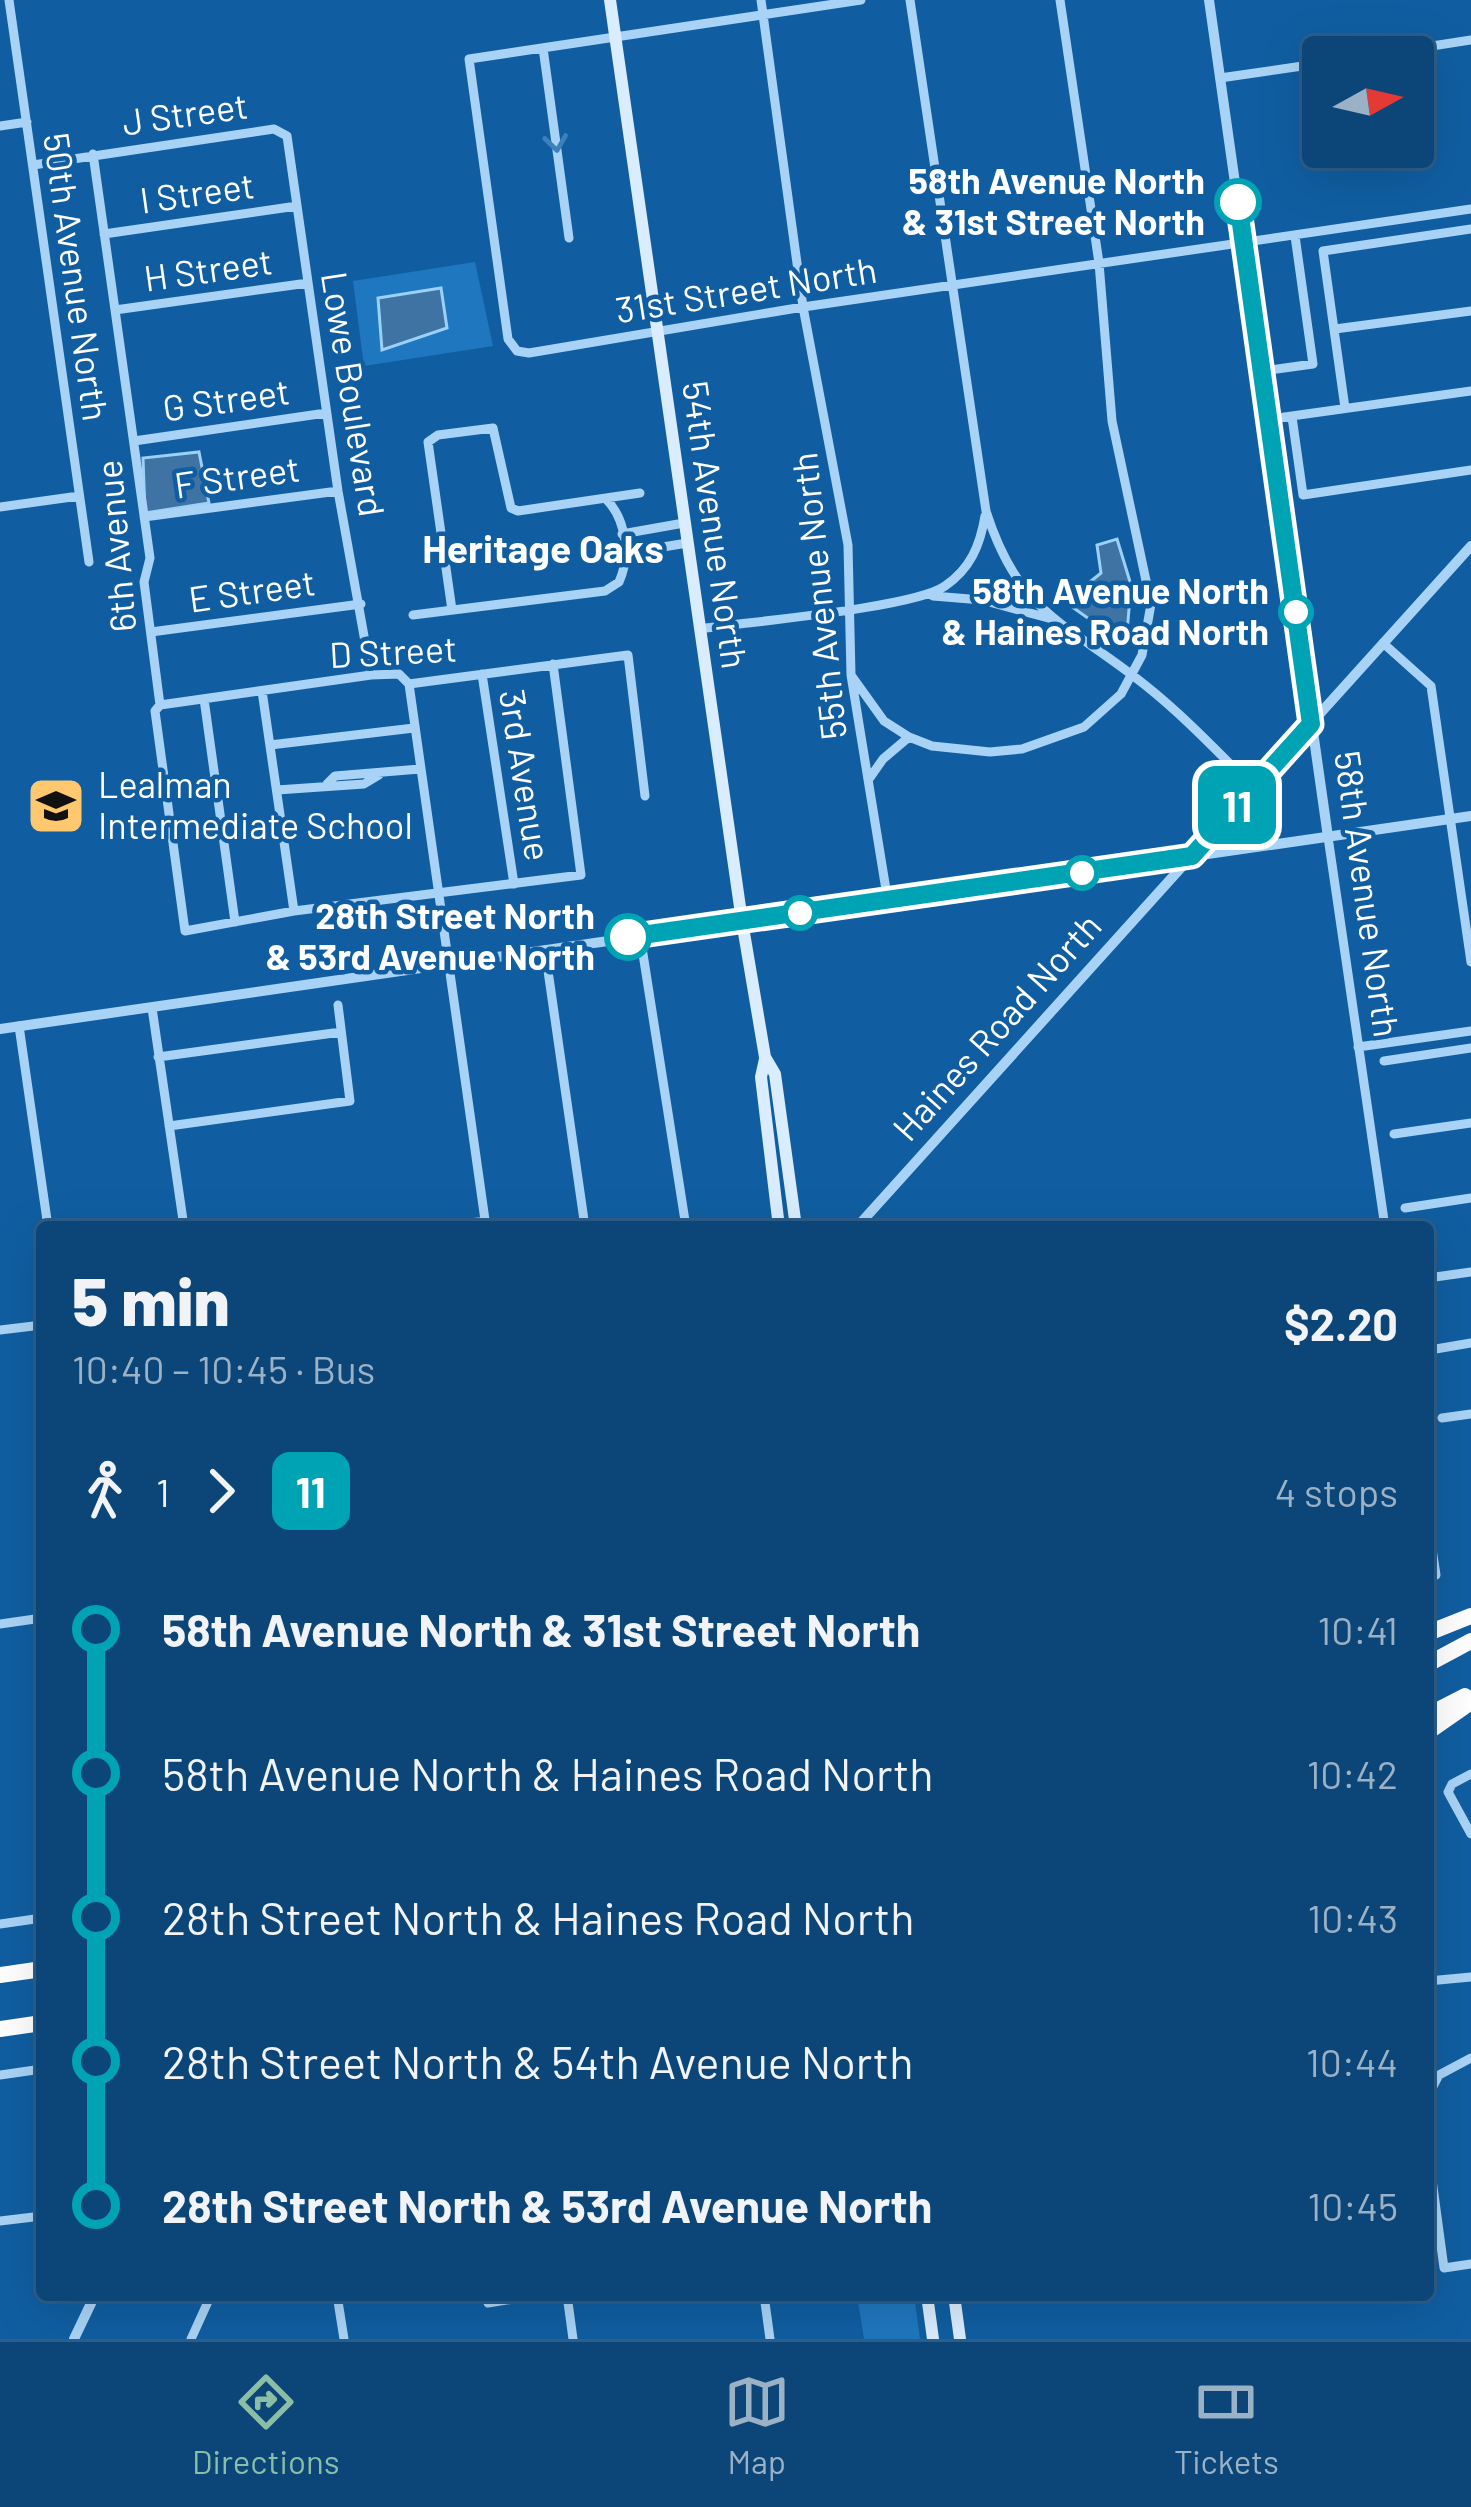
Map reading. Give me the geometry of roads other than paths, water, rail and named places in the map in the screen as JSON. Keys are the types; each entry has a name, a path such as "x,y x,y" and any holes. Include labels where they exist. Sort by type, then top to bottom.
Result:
{"highway":[{"path":"1434,1631 1471,1616"},
{"path":"1434,1661 1471,1641"},
{"path":"1434,1712 1471,1693"},
{"path":"1434,1728 1471,1702"},
{"path":"0,1975 36,1971"},
{"path":"0,2029 36,2025"}],"main road":[{"name":"54th Avenue North","path":"610,0 765,1058 761,1077 777,1221"},
{"name":"54th Avenue North","path":"765,1058 775,1074 795,1221"},
{"path":"928,2301 933,2339"},
{"path":"955,2301 961,2339"}],"street":[{"name":"50th Avenue North","path":"9,0 89,562"},
{"name":"55th Avenue North","path":"761,0 803,307 842,499 848,545 851,675 888,902"},
{"path":"569,238 543,48 861,0"},
{"path":"910,0 986,511 1014,577 1052,619 1176,709 1253,787"},
{"path":"851,675 884,722 909,737 960,751 1022,749 1084,727 1120,694 1142,655 1151,604 1112,421 1099,263 1060,0"},
{"name":"58th Avenue North","path":"1209,0 1384,1221"},
{"path":"1434,46 1471,40"},
{"name":"31st Street North","path":"543,48 469,58 508,339 517,351 529,353 803,307 1471,209"},
{"path":"1220,79 1302,66"},
{"path":"0,127 27,122"},
{"name":"J Street","path":"33,165 274,129"},
{"name":"Lowe Boulevard","path":"274,129 287,136 338,491 370,675"},
{"name":"6th Avenue","path":"93,154 150,558 144,582 160,705 154,711 185,931 235,922"},
{"name":"I Street","path":"104,234 297,206"},
{"path":"1345,408 1323,251 1471,229"},
{"path":"1263,371 1312,364 1295,236"},
{"name":"H Street","path":"115,310 308,284"},
{"path":"1335,329 1471,311"},
{"path":"1270,419 1471,391"},
{"name":"G Street","path":"134,441 326,413"},
{"path":"1292,417 1303,495 1471,470"},
{"path":"452,610 428,442 438,434 493,428 511,508 518,511 640,493"},
{"name":"F Street","path":"144,518 338,491"},
{"path":"0,507 79,496"},
{"path":"412,615 605,592 619,583 627,553 618,511 606,500"},
{"path":"928,595 967,567 982,535 986,511"},
{"path":"622,533 684,523"},
{"path":"627,553 687,543"},
{"name":"Haines Road North","path":"862,1221 1471,546"},
{"path":"699,628 928,595 982,600 1052,619"},
{"name":"E Street","path":"151,632 361,604"},
{"path":"1383,643 1431,686 1471,962"},
{"name":"D Street","path":"160,705 370,675 399,674 409,684 628,655 645,796"},
{"path":"204,699 235,922 581,875 553,664"},
{"name":"3rd Avenue","path":"482,674 514,884"},
{"path":"409,684 485,1221"},
{"path":"262,691 294,911"},
{"path":"270,745 414,728"},
{"path":"869,779 883,759 909,737"},
{"path":"277,790 364,784 379,775 420,769"},
{"path":"0,1029 1471,816"},
{"path":"640,935 685,1221"},
{"path":"545,950 584,1221"},
{"path":"169,1126 350,1101 338,1005"},
{"path":"152,1008 183,1221"},
{"path":"19,1026 47,1221"},
{"path":"1358,1047 1471,1031"},
{"path":"158,1057 341,1032"},
{"path":"1384,1061 1471,1048"},
{"path":"1394,1134 1471,1123"},
{"path":"1405,1208 1471,1198"},
{"path":"1434,1277 1471,1272"},
{"path":"0,1330 36,1326"},
{"path":"1434,1349 1471,1343"},
{"path":"1442,1418 1471,1414"},
{"path":"0,1624 36,1619"},
{"path":"1471,1774 1452,1784 1448,1792 1471,1834"},
{"path":"0,1924 36,1919"},
{"path":"1434,1980 1471,1977"},
{"path":"1434,2073 1471,2058"},
{"path":"0,2074 36,2070"},
{"path":"1434,2194 1444,2268"},
{"path":"0,2221 36,2217"},
{"path":"1434,2269 1471,2264"},
{"path":"74,2339 92,2301"},
{"path":"191,2339 208,2301"},
{"path":"339,2301 344,2339"},
{"path":"488,2303 501,2301"},
{"path":"568,2301 573,2339"},
{"path":"765,2301 770,2339"}],"place":[{"name":"58th Avenue North & 31st Street North","path":"1238,202"},
{"name":"58th Avenue North & Haines Road North","path":"1296,612"},
{"name":"Lealman Intermediate School","path":"56,806"},
{"name":"28th Street North & 53rd Avenue North","path":"628,937"}],"district":[{"name":"Heritage Oaks","path":"543,549"}]}
